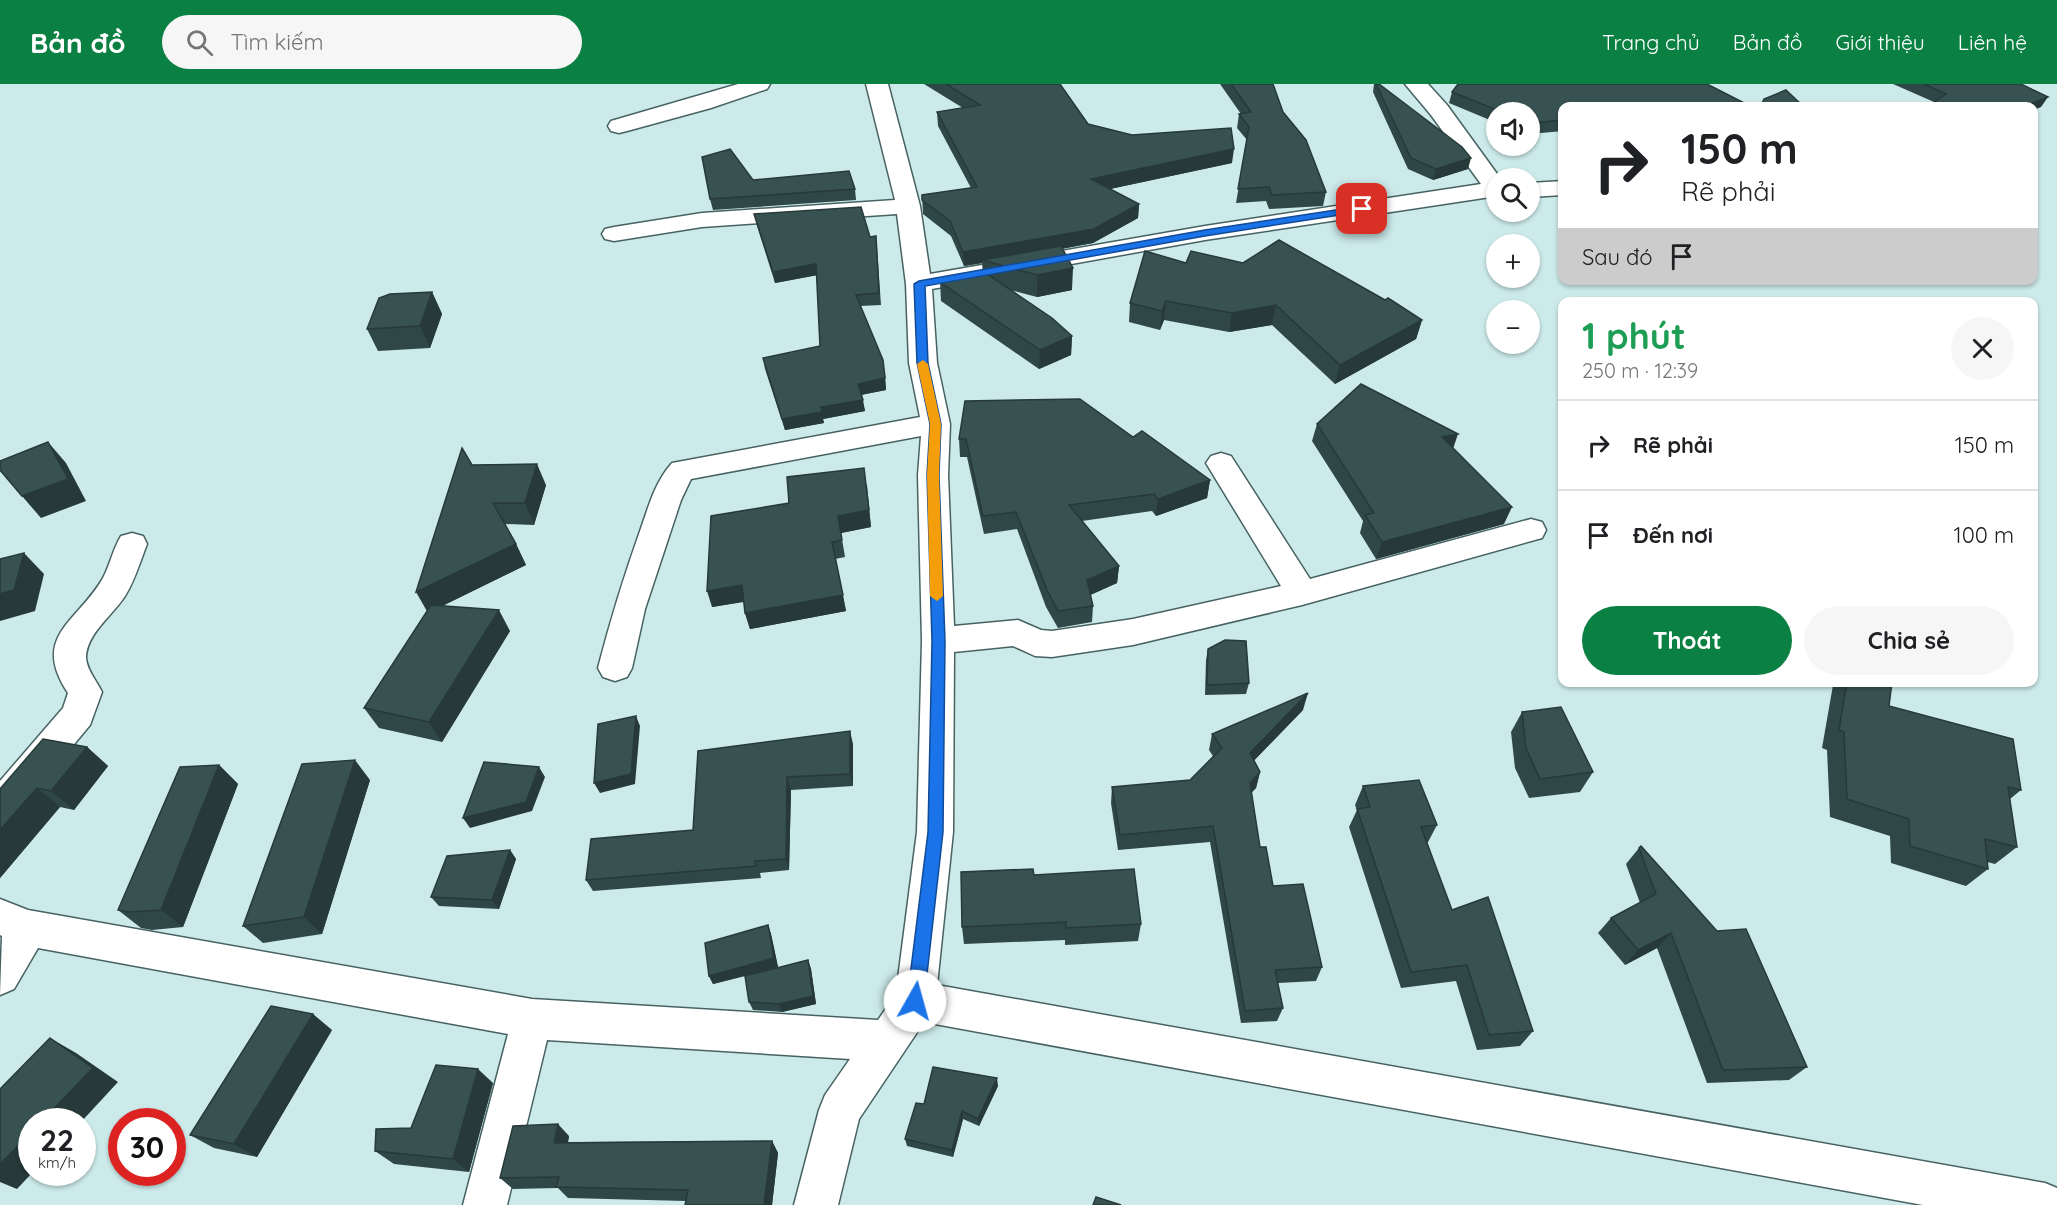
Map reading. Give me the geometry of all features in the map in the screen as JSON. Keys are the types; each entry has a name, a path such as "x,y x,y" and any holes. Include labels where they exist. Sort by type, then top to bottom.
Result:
{"street":[{"path":"618,126 703,103 759,84"},
{"path":"816,1205 840,1110 915,1001 935,832 938,641 933,475 936,424 923,363 919,284 908,206 877,84"},
{"path":"1416,84 1439,110 1486,175"},
{"path":"1540,189 1558,188"},
{"path":"919,284 1205,233 1486,191"},
{"path":"614,234 702,220 908,206"},
{"path":"615,668 628,609 666,500 674,481 682,470 936,424"},
{"path":"1221,464 1302,593"},
{"path":"938,641 1018,633 1035,643 1052,644 1133,632 1302,593 1531,530"},
{"path":"0,807 78,716 85,692 72,676 70,660 74,636 114,587 132,544"},
{"path":"0,976 14,922 532,1019 886,1041"},
{"path":"915,1001 2045,1205"},
{"path":"485,1205 532,1019"}],"building":[{"path":"946,84 1060,84 1088,124 1132,135 1231,128 1234,149 1091,179 1139,204 1094,229 963,252 950,221 922,200 922,195 977,187 937,112 980,105"},
{"path":"1231,84 1273,84 1283,112 1306,140 1326,192 1272,195 1269,187 1238,189 1249,127 1239,114 1251,112"},
{"path":"1376,84 1462,147 1471,158 1436,169 1411,158"},
{"path":"1458,84 1707,84 1742,102 1558,102 1558,120 1540,122 1540,102 1486,102 1486,106 1452,92"},
{"path":"1924,84 2021,84 2048,97 2035,102 1935,102 1946,94"},
{"path":"1786,90 1799,102 1763,102 1764,99"},
{"path":"730,149 753,180 849,171 855,189 710,199 702,157"},
{"path":"861,207 870,237 876,236 879,293 856,295 883,360 885,378 858,384 863,400 821,407 822,412 782,419 763,358 820,346 816,264 773,272 754,214"},
{"path":"1279,240 1385,300 1388,298 1422,320 1340,365 1276,305 1232,313 1166,301 1162,311 1130,303 1145,251 1186,263 1191,251 1243,263"},
{"path":"1061,246 1073,268 1037,275 982,260"},
{"path":"987,274 1052,318 1072,336 1040,350 940,282"},
{"path":"432,292 420,326 367,329 379,298 390,294"},
{"path":"1361,384 1458,434 1442,437 1512,507 1382,542 1365,515 1374,513 1317,424"},
{"path":"1080,399 1133,437 1142,431 1210,480 1158,499 1154,494 1069,505 1119,566 1087,580 1093,606 1058,611 1047,590 1016,512 983,516 966,439 959,439 965,401"},
{"path":"48,442 68,479 22,496 0,470 0,461"},
{"path":"462,448 472,465 537,464 525,503 493,503 516,544 416,592"},
{"path":"864,468 869,510 838,516 842,540 832,542 843,595 745,613 742,585 707,591 711,516 789,503 787,477"},
{"path":"24,553 14,590 0,594 0,559"},
{"path":"431,605 499,610 429,722 364,708"},
{"path":"1225,640 1246,641 1249,683 1207,685 1208,649"},
{"path":"1846,687 1891,687 1889,706 2013,739 2021,790 2008,787 2017,847 1985,839 1988,869 1910,846 1909,819 1847,799 1844,732 1839,730"},
{"path":"1308,693 1250,753 1260,772 1250,783 1260,847 1266,847 1273,886 1303,884 1322,967 1275,970 1283,1008 1245,1011 1213,826 1120,835 1112,787 1190,780 1222,748 1212,734"},
{"path":"1561,707 1593,772 1540,779 1526,748 1522,712"},
{"path":"636,716 631,774 594,783 598,724"},
{"path":"850,731 850,774 787,777 786,859 755,861 756,866 586,880 591,839 693,830 698,751"},
{"path":"43,739 87,747 51,791 37,788 0,830 0,789"},
{"path":"355,760 304,917 243,926 302,764"},
{"path":"484,762 539,767 526,802 463,818"},
{"path":"219,765 161,910 129,912 118,910 180,767"},
{"path":"1419,780 1437,825 1421,827 1452,910 1488,897 1533,1031 1489,1035 1467,965 1411,972 1357,809 1370,807 1363,786"},
{"path":"1641,846 1717,931 1746,929 1807,1067 1723,1070 1671,933 1638,950 1611,918 1656,894 1639,848"},
{"path":"510,850 492,900 431,897 447,856"},
{"path":"1033,869 1034,875 1134,869 1141,924 1066,928 1066,922 962,927 961,872"},
{"path":"768,925 774,958 709,976 705,943"},
{"path":"808,960 813,996 779,1004 749,1002 745,976"},
{"path":"271,1006 313,1014 234,1144 190,1135"},
{"path":"50,1038 93,1068 54,1108 18,1108 18,1146 0,1164 0,1089"},
{"path":"436,1065 478,1069 453,1159 375,1151 376,1129 411,1128"},
{"path":"933,1067 997,1078 978,1119 962,1111 952,1150 905,1139 916,1103 924,1104"},
{"path":"558,1124 554,1143 772,1141 764,1205 685,1205 688,1190 556,1187 559,1177 500,1178 513,1126"},
{"path":"1096,1197 1121,1205 1093,1205"}],"slow traffic":[{"path":"923,364 936,424 933,475 937,596"}],"route":[{"path":"915,1001 935,832 938,641 933,475 936,424 923,363 919,284 1205,233 1362,209"}]}
